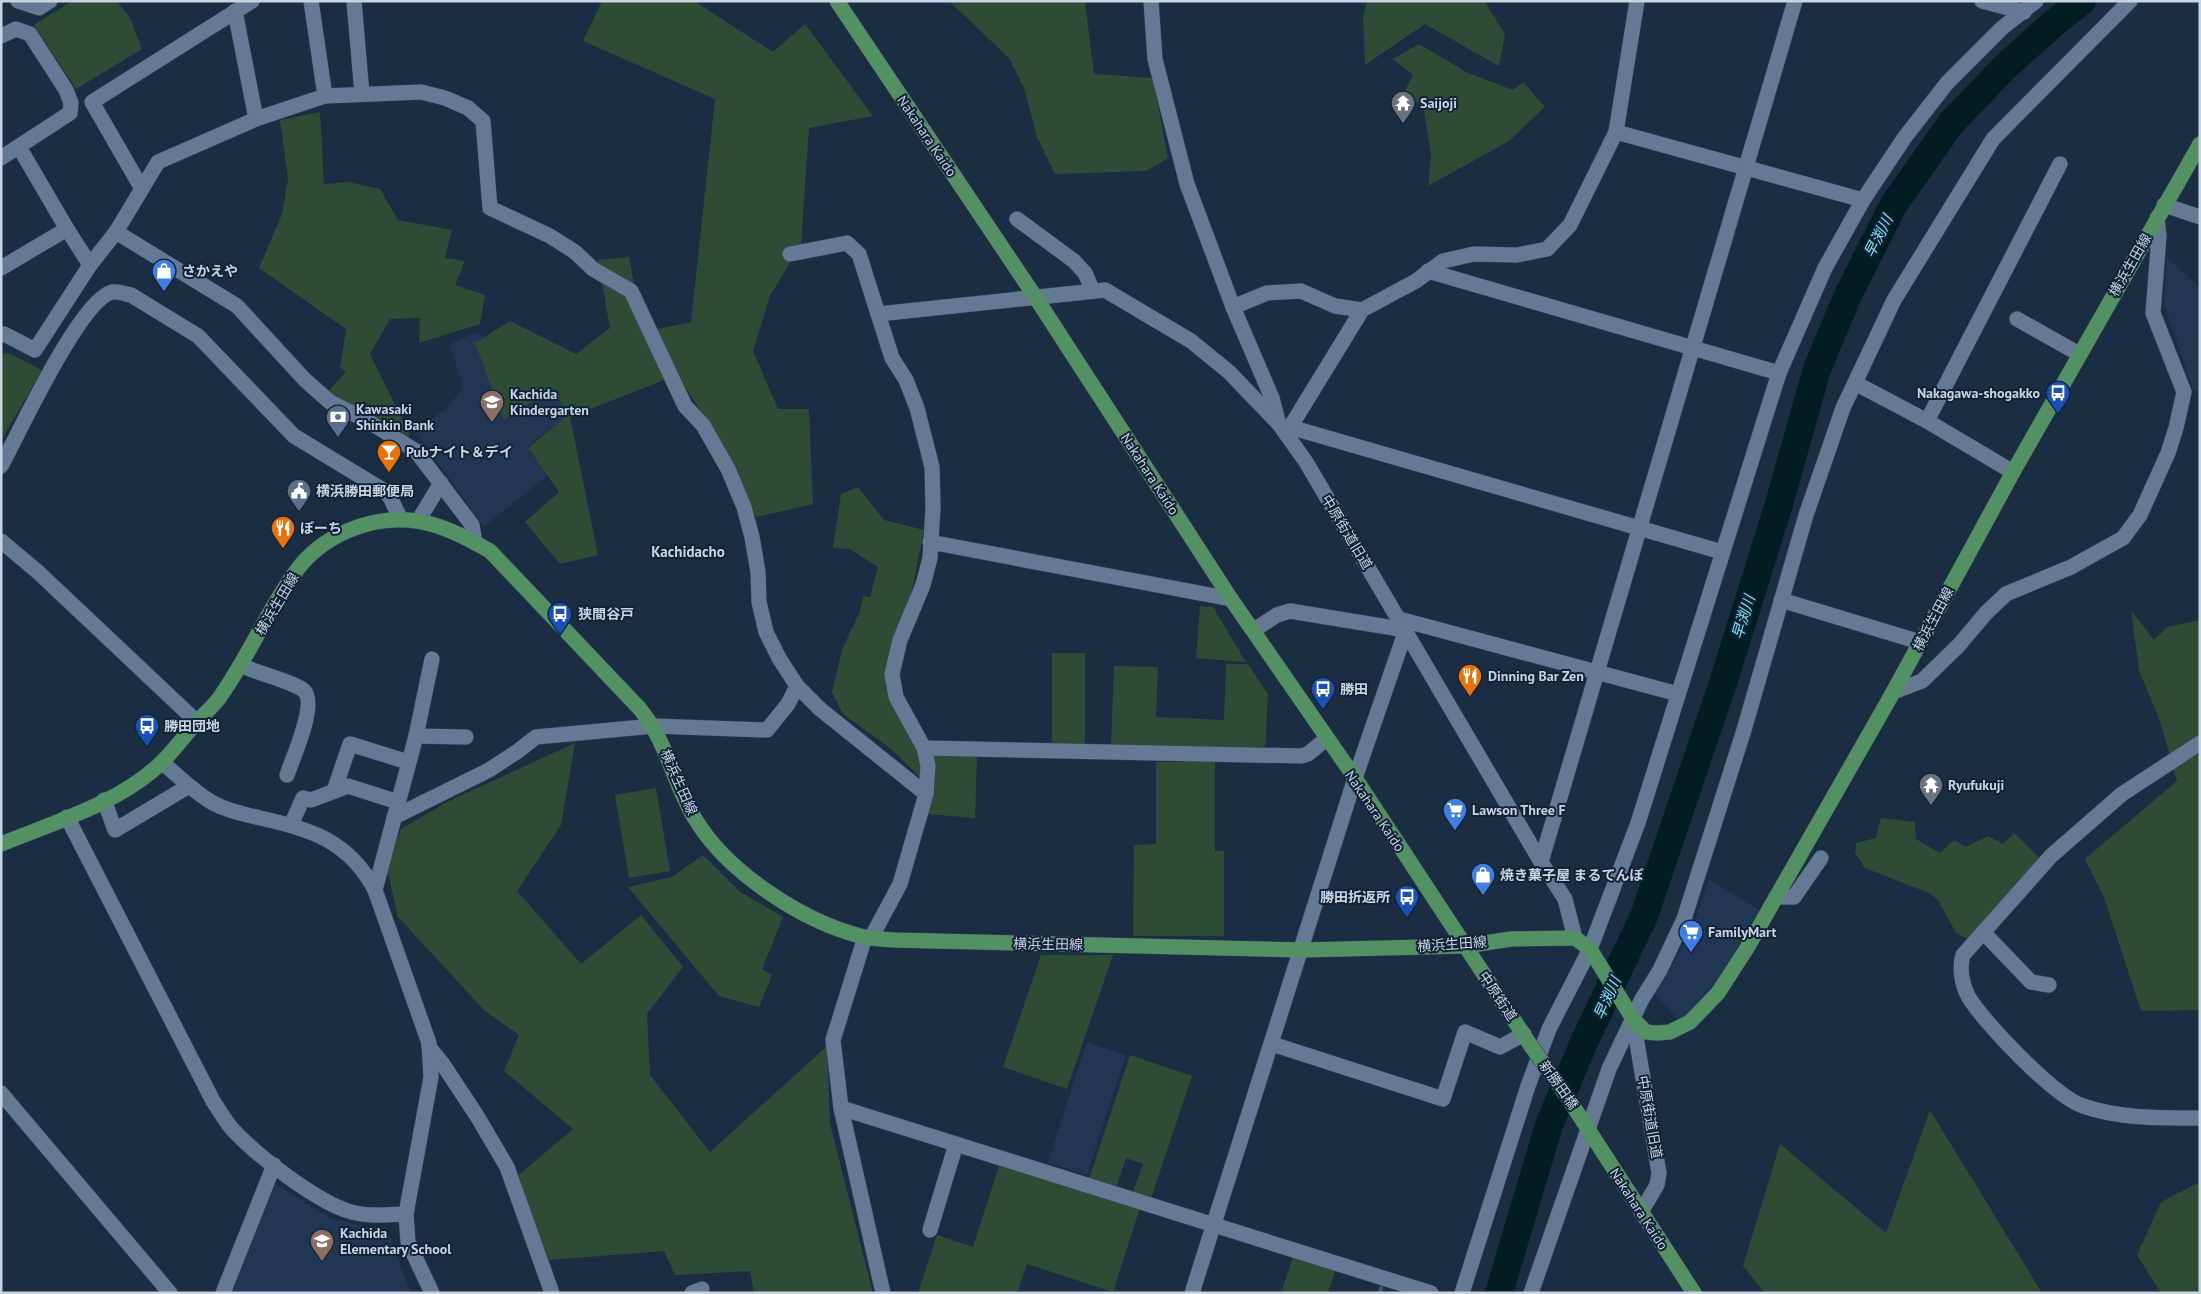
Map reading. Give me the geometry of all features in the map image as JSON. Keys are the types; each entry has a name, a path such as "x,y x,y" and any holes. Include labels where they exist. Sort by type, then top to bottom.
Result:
{"main road":[{"name":"Nakahara Kaido","path":"837,1 1036,298 1231,599 1355,778 1464,946"},
{"name":"横浜生田線","path":"1631,1016 1646,1032 1670,1032 1690,1022 1718,993 1776,897 1893,692 2079,354 2200,144"},
{"name":"横浜生田線","path":"1,844 104,800 147,775 162,762 221,696 295,573 318,548 347,532 375,522 418,521 446,529 490,551 654,726 694,818 714,845 735,868 762,887 801,910 844,931 868,938 1302,950 1464,946 1512,939 1575,938"},
{"path":"1575,938 1592,954 1631,1016"},
{"name":"中原街道","path":"1464,946 1528,1040"},
{"name":"新勝田橋","path":"1528,1040 1587,1127"},
{"name":"Nakahara Kaido","path":"1587,1127 1694,1293"}],"street":[{"path":"18,1 39,8 50,1"},
{"path":"141,187 92,102 252,1"},
{"path":"311,1 325,96"},
{"path":"354,1 362,94"},
{"path":"1151,1 1155,59 1187,184 1233,307 1285,428"},
{"path":"1285,428 1362,310 1416,281 1443,261 1474,254 1517,255 1547,249 1570,225 1616,132 1637,1"},
{"path":"1542,862 1795,1"},
{"path":"1982,1 2024,12"},
{"path":"1462,1293 1525,1095 1549,1029 1592,954 1638,823 1779,373 1825,268 1863,200 1905,137 1947,83 2002,28 2036,1"},
{"path":"1531,1293 1587,1127 1609,1069 1631,1016 1660,970 1684,919 1744,730 1809,506 1843,408 1855,382 1894,300 1994,139 2130,1"},
{"path":"235,11 256,119"},
{"path":"1,36 16,29 30,34 66,90 70,103 70,113 1,158"},
{"path":"1,335 4,334 35,350 90,265 116,232 141,187 158,162 256,119 325,96 420,92 445,98 468,108 483,121 490,208 550,236 575,252 594,269 631,291 685,406 703,426 728,469 744,507 752,536 758,572 759,602 766,632 779,658 798,686 842,728 926,794"},
{"path":"1616,132 1863,200"},
{"path":"19,147 90,265"},
{"path":"1927,421 2060,164"},
{"path":"2164,205 2200,217"},
{"path":"1893,692 1922,681 1959,645 1986,613 2006,594 2071,567 2123,538 2140,515 2168,453 2184,392 2153,313 2159,236 2157,218"},
{"path":"1017,219 1074,262 1085,273 1093,291"},
{"path":"1,268 67,229"},
{"path":"116,232 236,306 306,380 330,402 366,420 416,450 472,525 475,543"},
{"path":"790,254 847,243 860,254 892,358 906,380 918,408 932,467 934,508 930,558 922,585 900,640 892,674 896,697 924,748 928,766 926,794 900,884 868,938 833,1040 841,1108 883,1293"},
{"path":"1428,271 1779,373"},
{"name":"中原街道旧道","path":"878,314 1105,290 1192,341 1229,372 1285,428 1306,462 1565,898 1575,938"},
{"path":"1233,307 1267,293 1301,290 1335,306 1362,310"},
{"path":"1,466 70,336 99,299 111,292 119,292 131,295 198,336 294,436 383,490 390,497 401,520"},
{"path":"2017,319 2079,354"},
{"path":"1855,382 1927,421 2013,472"},
{"path":"1285,428 1722,552"},
{"path":"418,521 441,483"},
{"path":"1,541 38,572 196,722"},
{"path":"930,542 1231,599"},
{"path":"1781,600 1920,642"},
{"path":"1254,630 1278,615 1290,611 1402,624 1678,694"},
{"path":"1192,1293 1302,950 1402,624"},
{"path":"375,890 416,736 432,659"},
{"path":"241,665 304,689 309,699 309,711 287,775"},
{"path":"291,825 303,798 311,800 348,786 396,809 488,770 536,737 654,726 767,730 788,704 798,686"},
{"path":"416,736 466,737"},
{"path":"924,748 1301,756 1308,754 1326,738"},
{"path":"334,791 350,744 408,762"},
{"path":"2200,744 2122,794 2051,856 1963,956 1960,967 1968,995 1989,1023 2037,1073 2068,1099 2096,1110 2144,1119 2200,1118"},
{"path":"162,762 189,786 213,803 236,812 291,825 321,835 346,851 365,872 375,890 429,1047 431,1077 406,1214 408,1242 432,1293"},
{"path":"104,800 115,830 189,786"},
{"path":"68,816 213,1101 233,1131 274,1165 323,1200 349,1211 371,1216 406,1214"},
{"path":"1776,897 1794,897 1821,858"},
{"path":"1983,932 2031,982 2049,985"},
{"name":"中原街道旧道","path":"1631,1016 1659,1173 1657,1184 1641,1212"},
{"path":"1272,1044 1443,1099 1465,1032 1500,1046 1528,1040"},
{"path":"429,1047 442,1063 477,1116 507,1168 552,1293"},
{"path":"1,1093 170,1293"},
{"path":"841,1108 1431,1293"},
{"path":"930,1230 956,1144"},
{"path":"223,1293 274,1165"}],"shaded area":[{"path":"2167,257 2200,288 2200,391 2193,389 2164,304"},
{"name":"Kachida Kindergarten","path":"478,332 521,381 552,390 569,415 527,447 547,476 484,527 415,431 446,409 463,388 450,344"},
{"path":"1709,879 1759,910 1718,980 1697,1005 1682,1017 1677,1018 1652,991 1667,974 1693,926"},
{"path":"1087,1042 1126,1055 1087,1175 1048,1162"},
{"name":"Kachida Elementary School","path":"274,1183 330,1218 388,1232 411,1293 232,1293"}],"green space":[{"path":"72,1 117,1 130,18 142,49 76,89 34,25"},
{"path":"602,1 694,1 773,52 805,24 873,116 809,128 801,244 770,296 753,351 778,409 809,409 813,504 756,517 724,446 677,375 570,417 598,555 560,564 525,522 559,492 528,448 569,414 552,389 504,420 475,343 510,321 576,354 610,328 598,260 629,257 643,332 691,322 715,99 583,41"},
{"path":"949,1 1085,1 1094,74 1153,78 1168,158 1146,171 1055,174 1037,137 1024,88 1009,58"},
{"path":"1367,1 1484,1 1505,34 1499,66 1425,24 1365,65 1363,17"},
{"path":"1419,44 1466,72 1513,90 1523,82 1545,107 1509,141 1428,186 1431,156 1424,110 1414,99 1404,93 1413,75 1393,59"},
{"path":"320,112 324,184 348,182 380,189 398,220 452,230 445,258 465,261 455,285 485,295 480,324 419,343 420,318 390,319 370,354 410,435 405,442 325,395 346,372 340,368 346,329 259,268 282,214 288,179 280,120"},
{"path":"8,353 42,370 1,441 1,354"},
{"path":"858,487 884,520 924,530 910,600 894,709 920,757 922,779 891,749 843,714 832,692 842,650 860,611 863,596 870,597 878,567 850,549 833,548 841,494"},
{"path":"1200,606 1213,607 1246,662 1196,658"},
{"path":"2131,610 2154,640 2167,627 2200,620 2200,1010 2141,1011 2104,897 2085,859 2177,781 2160,721 2139,670"},
{"path":"1052,653 1085,653 1085,746 1052,746"},
{"path":"1226,664 1248,664 1268,694 1265,751 1111,746 1114,666 1158,667 1156,717 1224,720"},
{"path":"575,743 561,825 517,891 581,964 641,915 683,967 647,1014 650,1075 710,1152 827,1046 830,1124 873,1293 754,1293 750,1271 675,1275 664,1251 549,1260 514,1179 573,1129 504,1071 519,1035 485,1011 398,917 387,869 401,829 449,801"},
{"path":"932,755 977,755 975,818 927,814"},
{"path":"1156,762 1215,762 1215,851 1224,851 1224,936 1133,936 1134,845 1156,844"},
{"path":"656,788 670,871 629,878 615,795"},
{"path":"1881,818 1915,822 1916,839 1940,853 1954,840 1966,847 1988,836 2003,844 2014,833 2040,859 1968,939 1956,933 1938,900 1929,893 1865,868 1855,853 1856,843 1876,838"},
{"path":"703,855 739,891 783,917 762,969 772,975 759,1007 719,996 628,887 672,877"},
{"path":"1041,955 1113,955 1067,1089 1003,1067"},
{"path":"1130,1055 1192,1076 1151,1198 1133,1192 1143,1164 1126,1158 1116,1188 1089,1179"},
{"path":"1930,1110 2042,1293 1765,1293 1743,1266 1780,1144 1886,1233"},
{"path":"1000,1163 1140,1208 1113,1292 1027,1264 1017,1293 918,1293 937,1235 973,1247"},
{"path":"2200,1182 2200,1293 2161,1293 2137,1255 2161,1202"},
{"path":"1294,1254 1336,1268 1328,1293 1281,1293"}],"waterway":[{"name":"早渕川","path":"1499,1293 1549,1125 1585,1040 1644,916 1724,680 1779,504 1817,369 1848,295 1894,204 1952,122 2006,66 2082,1"},
{"path":"1380,1293 1381,1288"}],"place":[{"name":"Saijoji","path":"1403,124"},
{"name":"さかえや","path":"164,292"},
{"name":"Nakagawa-shogakko","path":"2058,414"},
{"name":"Kachida Kindergarten","path":"492,423"},
{"name":"Kawasaki Shinkin Bank","path":"338,438"},
{"name":"Pubナイト＆デイ","path":"389,473"},
{"name":"横浜勝田郵便局","path":"299,512"},
{"name":"ぽーち","path":"283,549"},
{"name":"狭間谷戸","path":"560,635"},
{"name":"Dinning Bar Zen","path":"1470,697"},
{"name":"勝田","path":"1323,710"},
{"name":"勝田団地","path":"147,747"},
{"name":"Ryufukuji","path":"1931,806"},
{"name":"Lawson Three F","path":"1455,831"},
{"name":"焼き菓子屋 まるてんぽ","path":"1483,896"},
{"name":"勝田折返所","path":"1407,918"},
{"name":"FamilyMart","path":"1691,953"},
{"name":"Kachida Elementary School","path":"322,1262"}],"district":[{"name":"Kachidacho","path":"688,551"}]}
